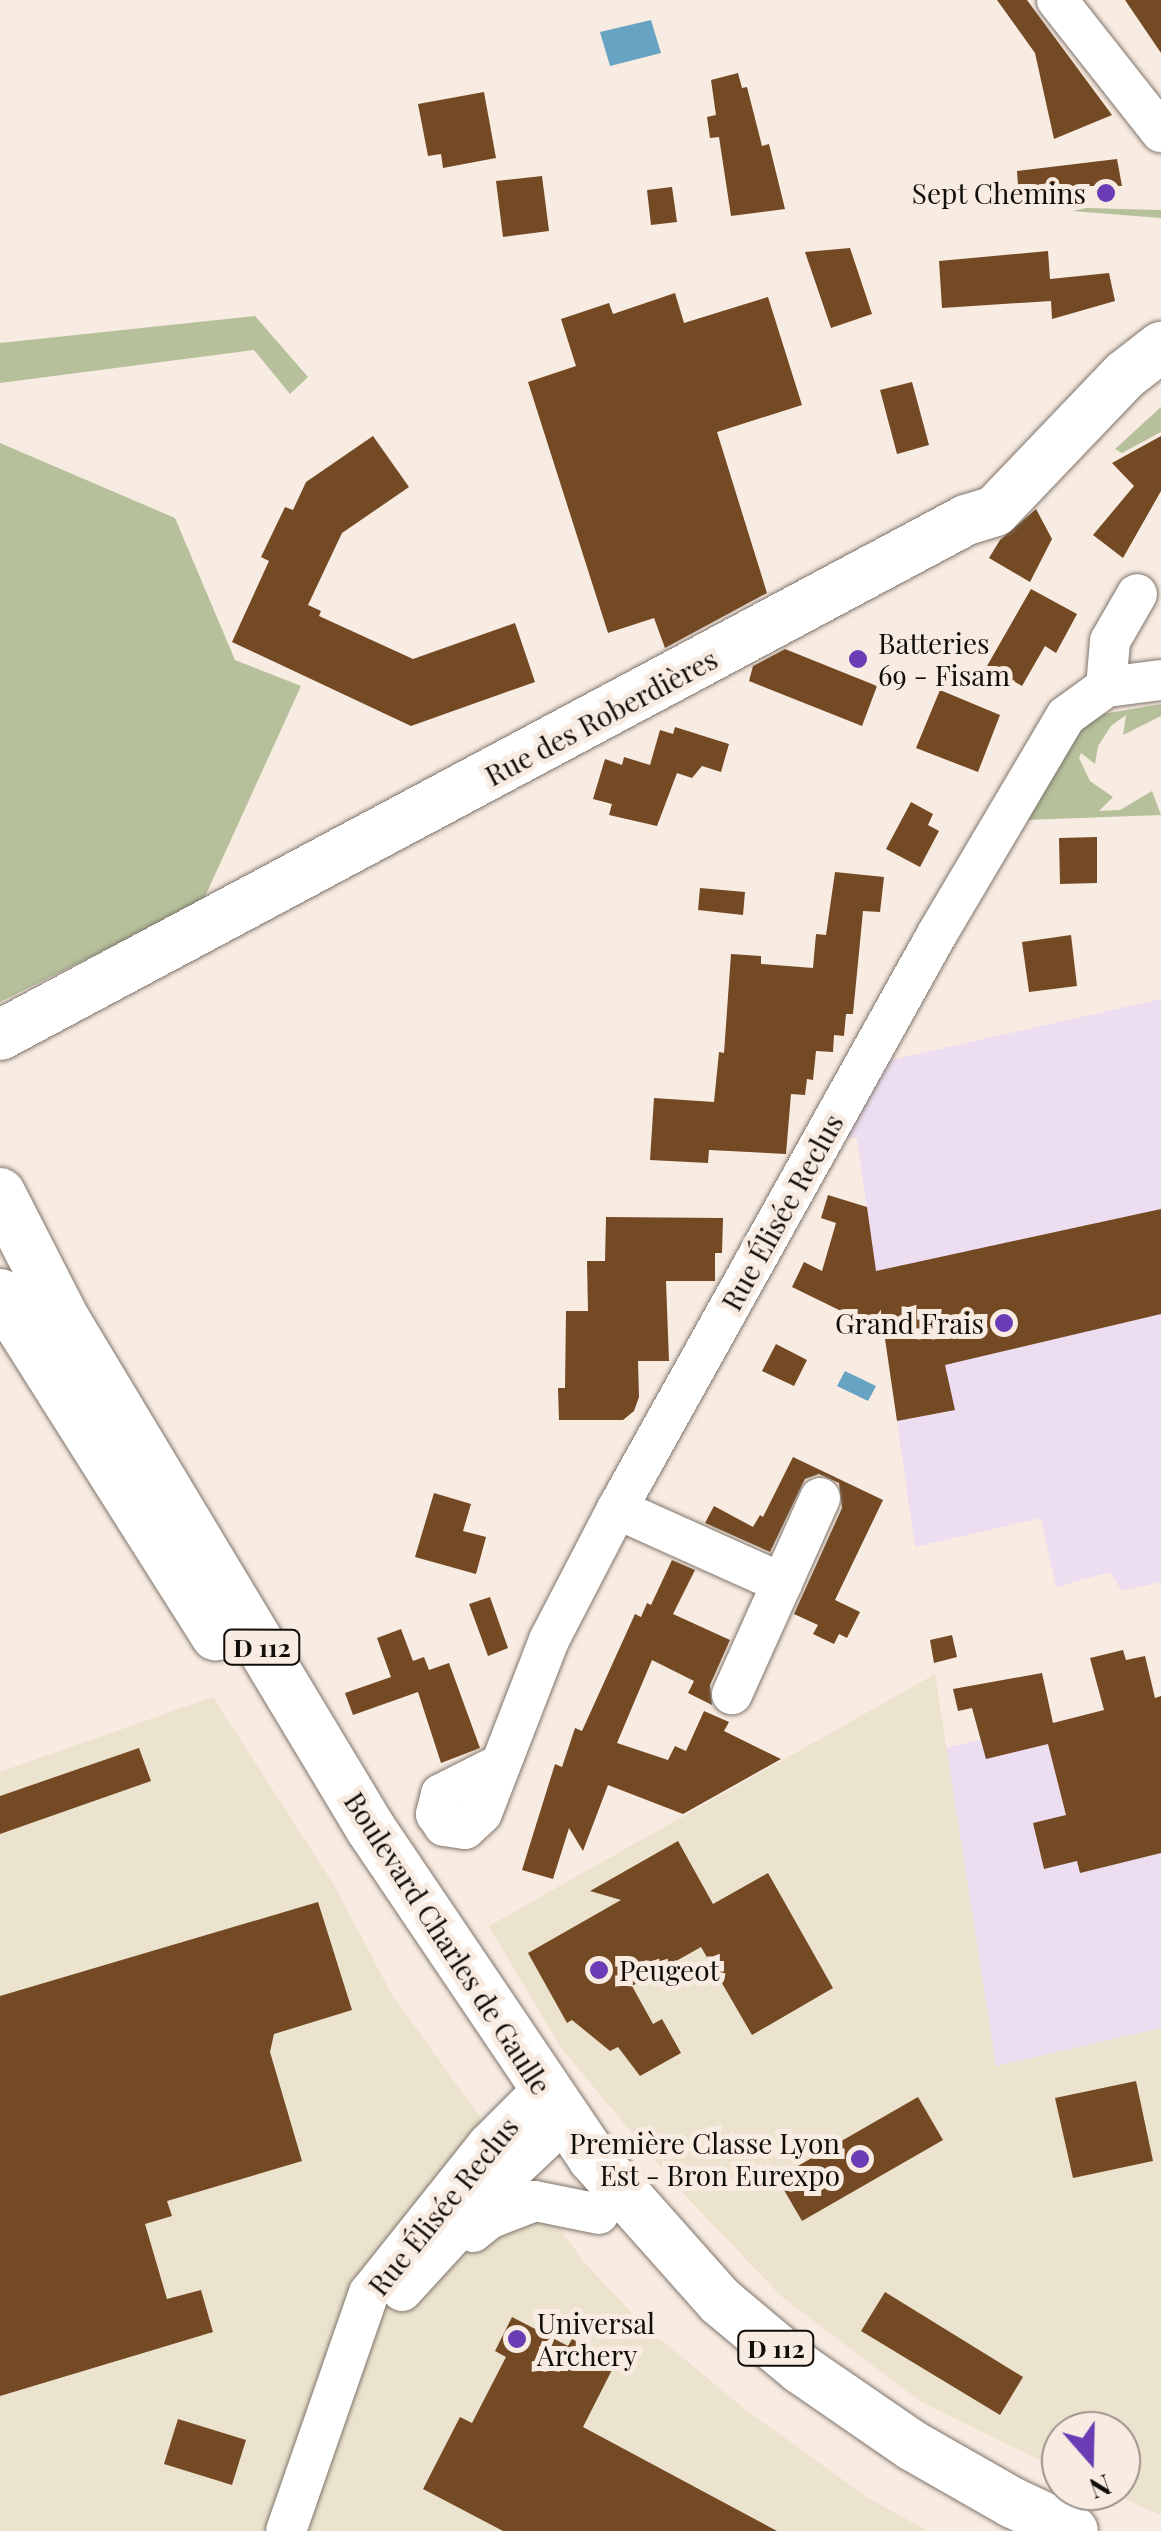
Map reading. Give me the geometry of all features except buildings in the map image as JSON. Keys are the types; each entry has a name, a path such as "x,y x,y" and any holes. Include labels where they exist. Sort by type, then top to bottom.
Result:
{"main road":[{"path":"966,520 980,496 1131,335 1161,316"},
{"name":"Rue des Roberdières","path":"0,1034 193,936 966,520 995,511 1125,375 1161,346"},
{"name":"Boulevard Charles de Gaulle","path":"0,1193 65,1320 599,2214 644,2266 738,2354 857,2444 944,2496 1014,2531"},
{"name":"D 112","path":"0,1294 541,2116"},
{"name":"Boulevard Charles de Gaulle","path":"541,2116 593,2158 720,2300 801,2369 913,2446 1013,2503 1073,2531"}],"street":[{"path":"1058,0 1161,132"},
{"path":"1106,687 1110,641 1137,594"},
{"name":"Rue Élisée Reclus","path":"499,1765 549,1640 618,1509 936,934 1066,716 1106,687 1161,680"},
{"path":"732,1694 820,1498"},
{"path":"618,1509 782,1583"},
{"name":"Rue Élisée Reclus","path":"334,2388 384,2311 541,2116"},
{"name":"Rue Élisée Reclus","path":"286,2531 369,2293 541,2116"},
{"name":"Rue Élisée Reclus","path":"384,2311 489,2219 514,2207 535,2201 599,2214"}],"shaded area":[{"path":"1161,999 1161,1582 1122,1591 1110,1572 1056,1587 1041,1518 915,1547 857,1139 847,1137 891,1060"},
{"path":"935,1674 996,2066 1161,2028 1161,2515 1141,2506 1141,2411 1041,2411 1041,2461 920,2401 781,2296 678,2188 561,2048 489,1926"},
{"path":"213,1697 334,1885 391,1993 584,2262 642,2324 746,2410 868,2498 928,2531 0,2531 0,1772"},
{"path":"1161,1697 1161,2028 996,2067 946,1748"}],"green space":[{"path":"1161,210 1161,218 1072,211"},
{"path":"255,316 308,377 290,394 254,350 0,383 0,343"},
{"path":"1161,407 1161,432 1122,453 1115,449"},
{"path":"0,443 175,518 235,660 301,686 203,901 0,1002"},
{"path":"1161,704 1161,716 1123,735 1126,715 1111,726 1098,746 1095,764 1081,753 1079,758 1090,781 1113,797 1099,811 1120,810 1152,791 1161,815 1026,820 1082,727 1103,714"}],"water":[{"path":"651,20 661,53 610,66 600,32"},
{"path":"845,1371 876,1386 868,1401 837,1386"}],"place":[{"name":"Sept Chemins","path":"1106,193"},
{"name":"Batteries 69 - Fisam","path":"858,659"},
{"name":"Grand Frais","path":"1004,1323"},
{"name":"Peugeot","path":"599,1970"},
{"name":"Première Classe Lyon Est - Bron Eurexpo","path":"860,2159"},
{"name":"Universal Archery","path":"517,2339"}]}
